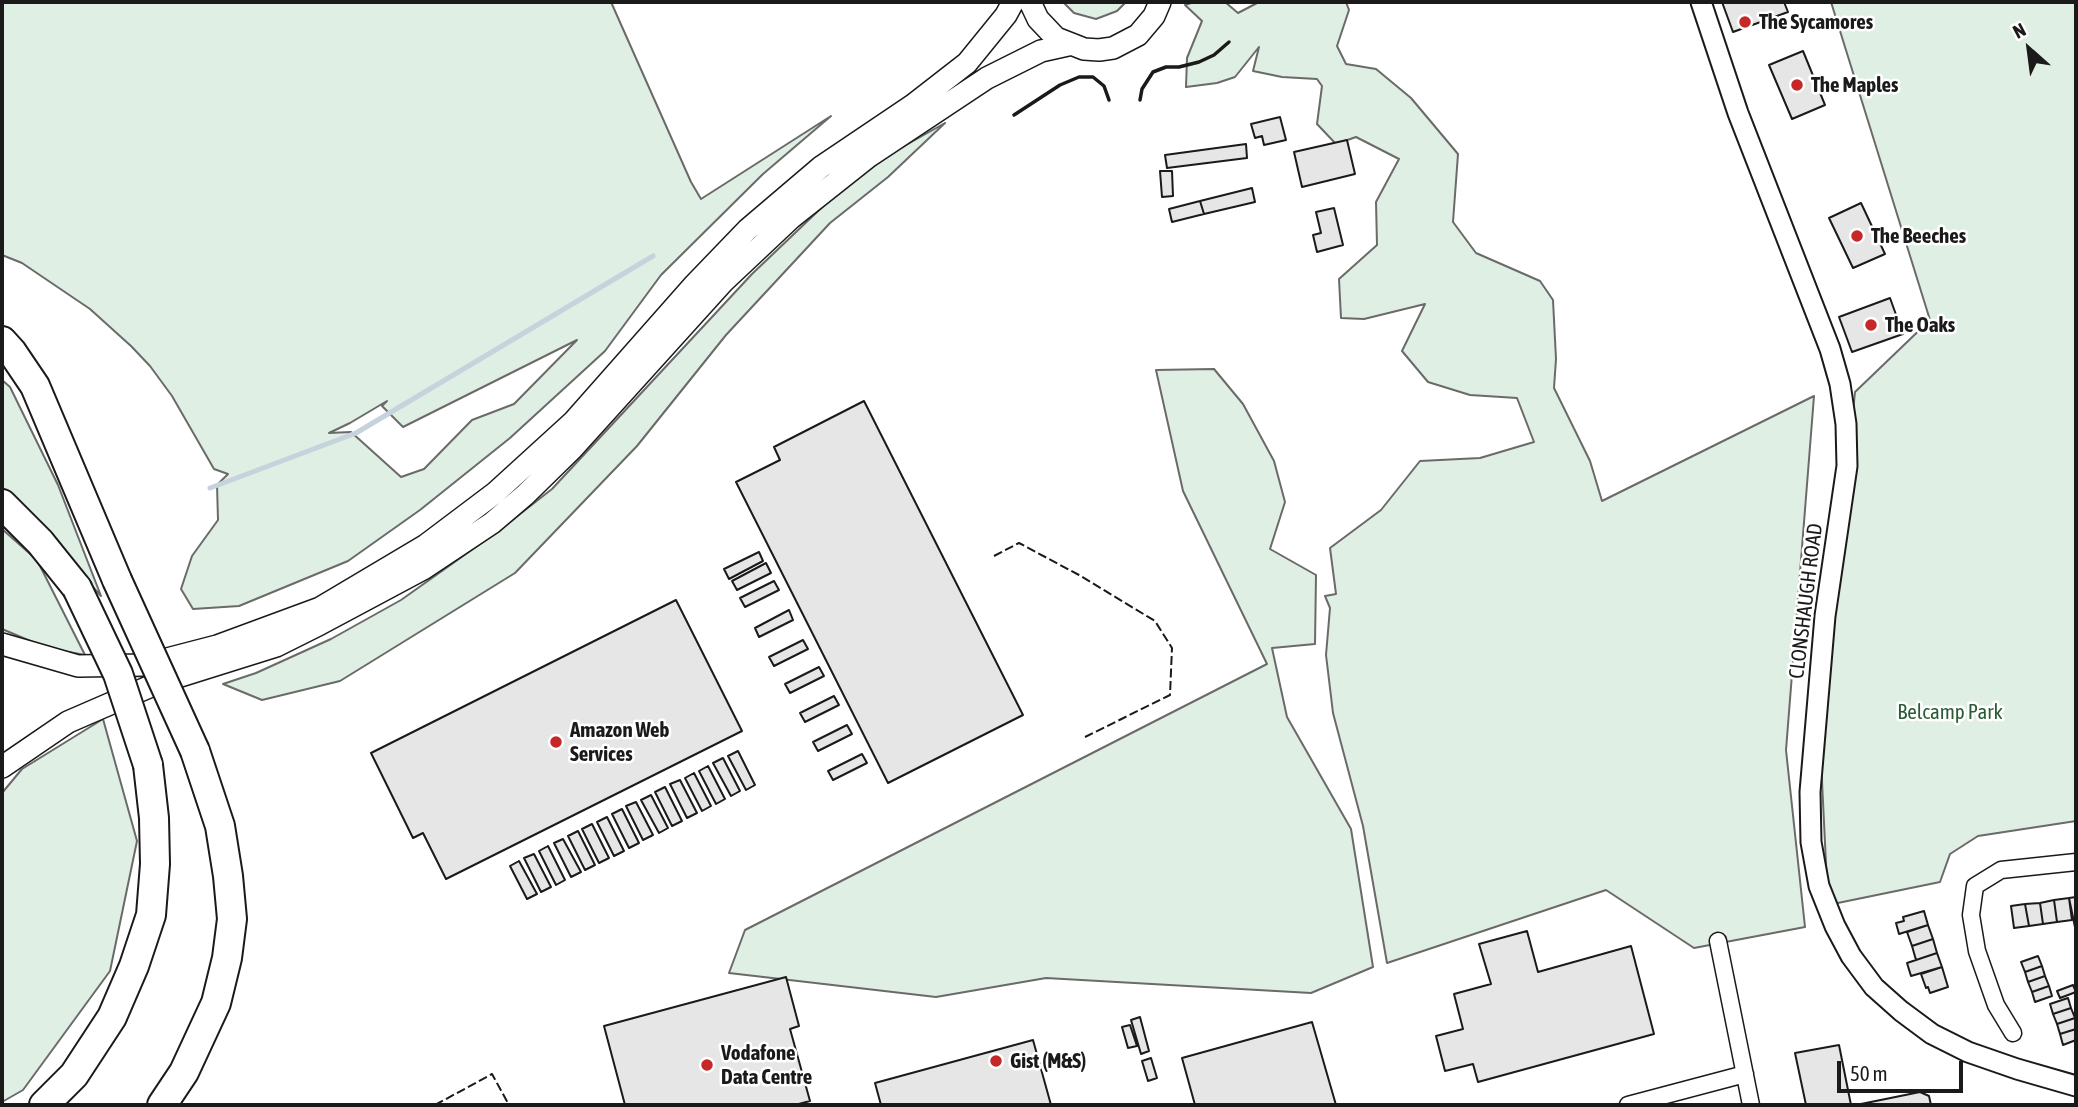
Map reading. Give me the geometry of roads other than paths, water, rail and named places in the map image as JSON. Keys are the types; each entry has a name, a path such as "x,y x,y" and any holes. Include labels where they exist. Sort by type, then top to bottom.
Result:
{"highway":[{"path":"2,341 35,386 117,580 195,751 220,826 229,876 232,919 227,958 216,1003 184,1072 162,1105"},
{"path":"2,504 40,542 77,588 118,674 148,765 155,818 152,915 134,967 112,1017 74,1076 44,1105"}],"main road":[{"path":"2,644 78,666 144,665 217,646 320,608 426,545 495,493 574,421 695,284 747,230 821,167 932,92 967,63 1006,15 1013,2"},
{"path":"1030,2 1046,29 1068,45 1099,50 1126,43 1147,27 1161,3"},
{"path":"2,767 68,722 158,683 276,646 423,569 492,523 572,449 724,281 790,219 868,157 987,78 1041,51 1068,45"}],"street":[{"name":"CLONSHAUGH ROAD","path":"1700,2 1738,113 1830,349 1840,384 1846,424 1847,466 1825,616 1810,792 1811,842 1819,886 1851,956 1874,987 1901,1011 1932,1034 1968,1052 2076,1086"},
{"path":"2012,1033 1996,1005 1977,951 1971,915 1975,886 2001,870 2076,862"},
{"path":"1718,941 1751,1105"},
{"path":"1628,1105 1745,1074"}],"waterway":[{"path":"210,488 356,433 653,256"}],"place":[{"name":"The Sycamores","path":"1745,22"},
{"name":"The Maples","path":"1797,85"},
{"name":"The Beeches","path":"1857,236"},
{"name":"The Oaks","path":"1871,325"},
{"name":"Amazon Web Services","path":"556,742"},
{"name":"Gist (M&S)","path":"996,1061"},
{"name":"Vodafone Data Centre","path":"707,1065"}],"park label":[{"name":"Belcamp Park","path":"1950,712"}]}
